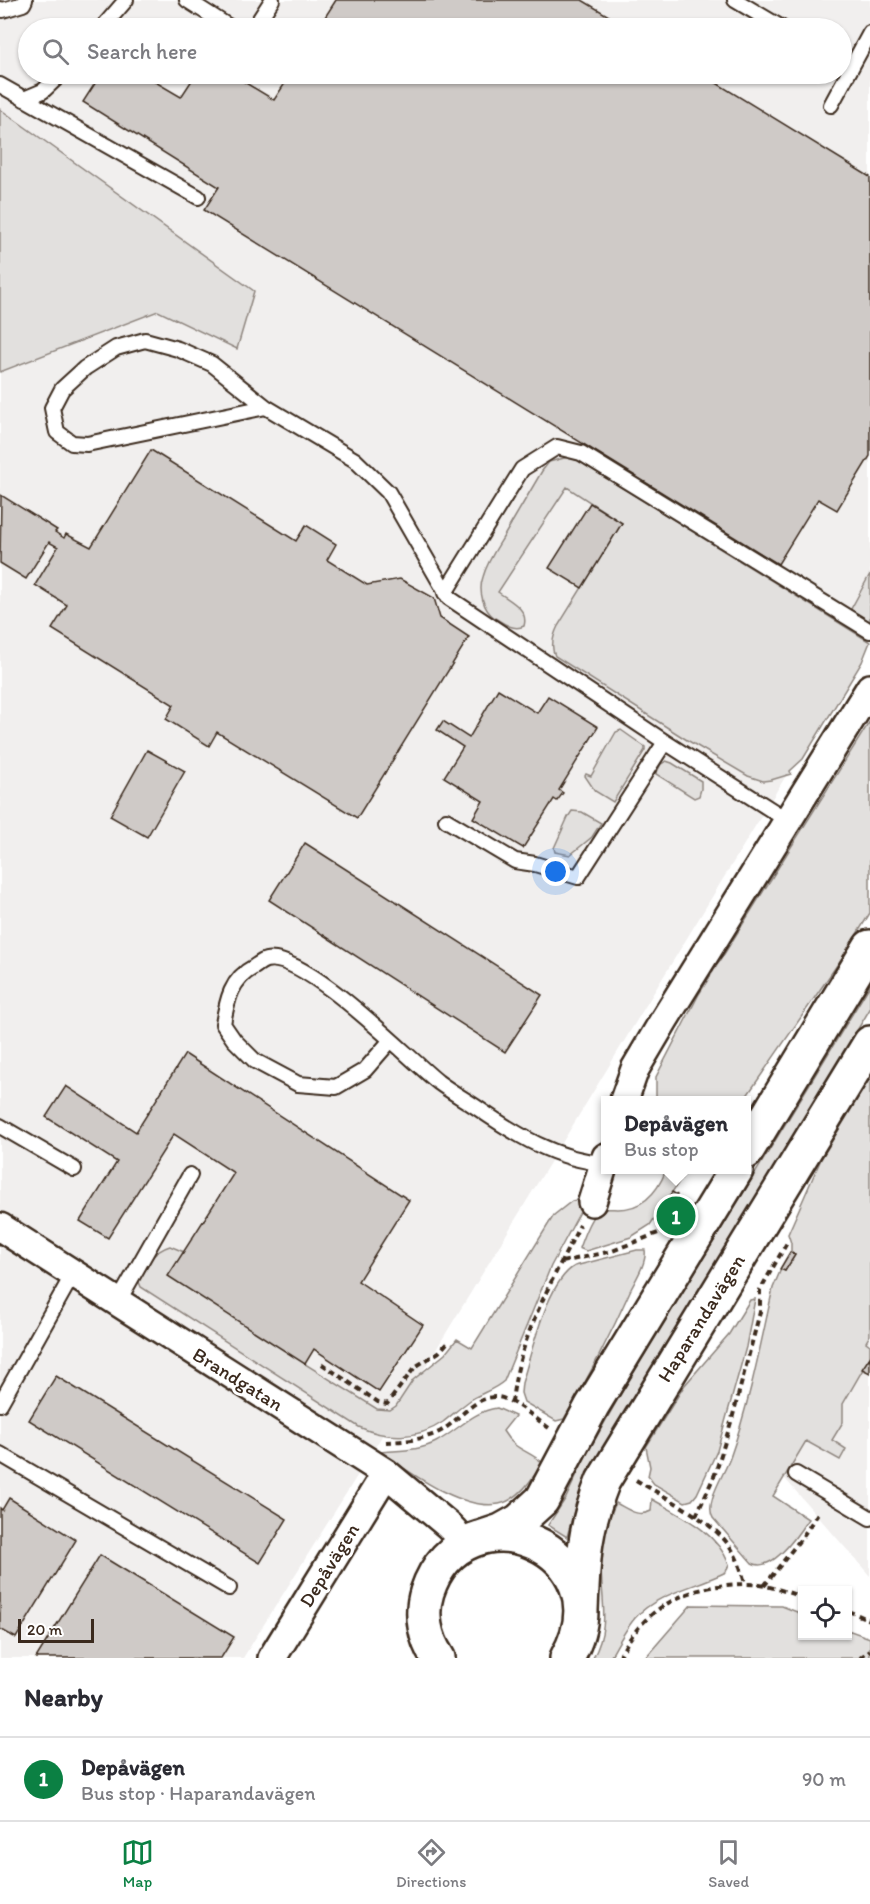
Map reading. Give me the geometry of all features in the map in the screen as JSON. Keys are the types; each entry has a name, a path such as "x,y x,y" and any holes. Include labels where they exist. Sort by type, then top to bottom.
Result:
{"main road":[{"path":"751,1145 870,947"},
{"name":"Haparandavägen","path":"581,1610 582,1561 588,1524 603,1481 870,1043"},
{"path":"411,1658 431,1580 439,1567 473,1542 519,1521 542,1500 592,1406 734,1174"},
{"path":"473,1542 516,1536 543,1546 561,1560 573,1578 581,1610 576,1642 567,1658"},
{"path":"426,1597 427,1638 438,1658"}],"street":[{"path":"626,1096 635,1069 870,688"},
{"path":"591,1202 601,1172"},
{"name":"Brandgatan","path":"0,1227 386,1473 454,1531 473,1542"},
{"name":"Depåvägen","path":"272,1658 386,1473"}],"lane":[{"path":"0,9 23,4 26,0"},
{"path":"111,18 126,0"},
{"path":"187,0 215,18"},
{"path":"260,18 272,0"},
{"path":"735,0 765,18"},
{"path":"852,58 870,33"},
{"path":"24,99 43,91 50,84"},
{"path":"831,105 839,84"},
{"path":"0,85 198,197"},
{"path":"266,407 87,444 72,442 57,432 52,408 62,389 85,368 116,348 145,340 178,349 212,364 266,407 355,460 388,492 449,598 787,820"},
{"path":"445,592 522,469 557,447 581,453 870,631"},
{"path":"446,820 515,861 535,864 578,877 665,742"},
{"path":"391,1040 366,1070 336,1087 298,1084 255,1061 234,1040 223,1024 228,994 244,972 267,960 292,964 339,994 439,1082 510,1130 562,1155 583,1161 601,1160"},
{"path":"0,1126 74,1169"},
{"path":"118,1302 190,1175"},
{"path":"0,1404 73,1274"},
{"path":"0,1454 229,1588"},
{"path":"796,1474 870,1518"}],"path":[{"path":"512,1403 520,1364 532,1327 591,1202"},
{"path":"561,1263 612,1251 658,1233"},
{"path":"696,1516 715,1474 732,1419 760,1312 760,1290 788,1241"},
{"path":"322,1364 378,1402 387,1404 415,1367 439,1352 447,1343"},
{"path":"380,1441 426,1437 441,1431 479,1402 498,1397 512,1403 550,1429"},
{"path":"628,1475 696,1516 716,1532 732,1550 745,1583"},
{"path":"763,1587 803,1536 830,1494"},
{"path":"619,1658 640,1623 669,1602 713,1588 745,1583 798,1596"},
{"path":"852,1613 870,1620"},
{"path":"861,1658 870,1650"}],"shaded area":[{"path":"0,0 870,0 870,638 426,1366 243,1658 0,1658"},
{"path":"0,109 254,291 237,349 158,311 0,372"},
{"path":"568,457 579,461 870,642 862,662 803,759 790,771 791,774 763,781 748,776 555,656 553,641 558,626 622,523 567,487 498,592 521,610 525,620 524,626 517,628 509,626 487,610 481,588 489,561 542,471 549,462"},
{"path":"870,574 870,624 851,612 851,609"},
{"path":"870,721 870,913 844,955 747,1096 656,1096 656,1077 699,994"},
{"path":"621,730 645,747 645,750 613,802 595,791 585,776 586,774 591,776 616,732"},
{"path":"666,761 701,781 699,796 694,798 656,774 661,764"},
{"path":"572,811 582,812 601,823 592,837 570,855 555,852 554,848"},
{"path":"870,985 870,1009 594,1464 576,1503 567,1537 548,1525 566,1498 584,1459 623,1390"},
{"path":"870,1078 870,1335 866,1342 870,1345 870,1357 843,1404 843,1422 832,1440 846,1449 840,1460 806,1441 773,1496 808,1519 776,1558 760,1565 752,1563 713,1518 711,1505 743,1417 773,1288 781,1269 785,1271 795,1255 791,1253 788,1234 821,1159"},
{"path":"664,1174 684,1174 650,1225 631,1237 586,1251 579,1248 588,1225 598,1211 635,1206 649,1197"},
{"path":"576,1200 582,1204 580,1212 551,1266 504,1381 472,1399 433,1428 412,1435 380,1434 359,1427 141,1287 139,1282 146,1265 160,1251 170,1246 184,1252 305,1364 377,1409 390,1410 396,1406 413,1380 445,1354 457,1339 472,1348 554,1215"},
{"path":"645,1250 641,1270 564,1419 556,1421 524,1402 521,1393 522,1383 542,1318 556,1286 575,1266"},
{"path":"870,1251 870,1576 752,1441"},
{"path":"755,1299 746,1347 717,1451 697,1494 692,1500 685,1502 654,1484 648,1476 650,1467 646,1447 684,1386 729,1334 750,1300"},
{"path":"497,1408 515,1416 503,1431 507,1437 543,1463 524,1488 506,1502 484,1505 453,1496 421,1479 380,1452 409,1450 429,1445 444,1438 480,1413"},
{"path":"652,1499 707,1533 716,1542 729,1564 726,1572 654,1602 635,1618 610,1658 593,1658 599,1646 604,1622 601,1561 610,1517 616,1503 637,1513 651,1511"},
{"path":"691,1605 782,1606 798,1612 798,1640 852,1640 852,1631 870,1638 870,1658 645,1658"}],"building":[{"path":"336,0 582,0 612,18 324,18"},
{"path":"95,84 159,84 181,97 189,84 248,84 274,100 284,84 718,84 870,177 870,456 837,510 818,499 778,564 204,210 219,187 83,102"},
{"path":"151,450 296,541 306,525 336,544 327,560 367,585 400,579 434,598 440,618 469,637 357,818 217,732 209,746 166,719 174,705 52,629 67,605 35,585 58,547 49,542 26,579 0,563 1,495 57,530 55,532 64,538 66,534 91,547"},
{"path":"590,503 622,523 582,588 549,568"},
{"path":"498,689 537,713 548,696 598,727 559,790 563,793 557,801 554,799 523,848 473,818 483,801 444,777 463,747 437,730 443,721 469,738"},
{"path":"147,750 185,771 147,837 110,816"},
{"path":"305,843 542,995 505,1052 269,900"},
{"path":"185,1054 409,1200 358,1281 423,1325 379,1392 314,1349 305,1364 168,1276 234,1173 174,1134 108,1238 80,1221 117,1162 46,1117 66,1086 136,1132"},
{"path":"672,1192 677,1195 668,1211 662,1207"},
{"path":"790,1252 795,1255 785,1271 780,1269"},
{"path":"870,1357 870,1373 862,1369"},
{"path":"56,1376 287,1519 260,1563 29,1420"},
{"path":"9,1498 76,1540 16,1638 0,1629 0,1508 2,1510"},
{"path":"100,1555 234,1637 221,1658 36,1658"}],"place":[{"name":"Depåvägen","path":"676,1216"}]}
